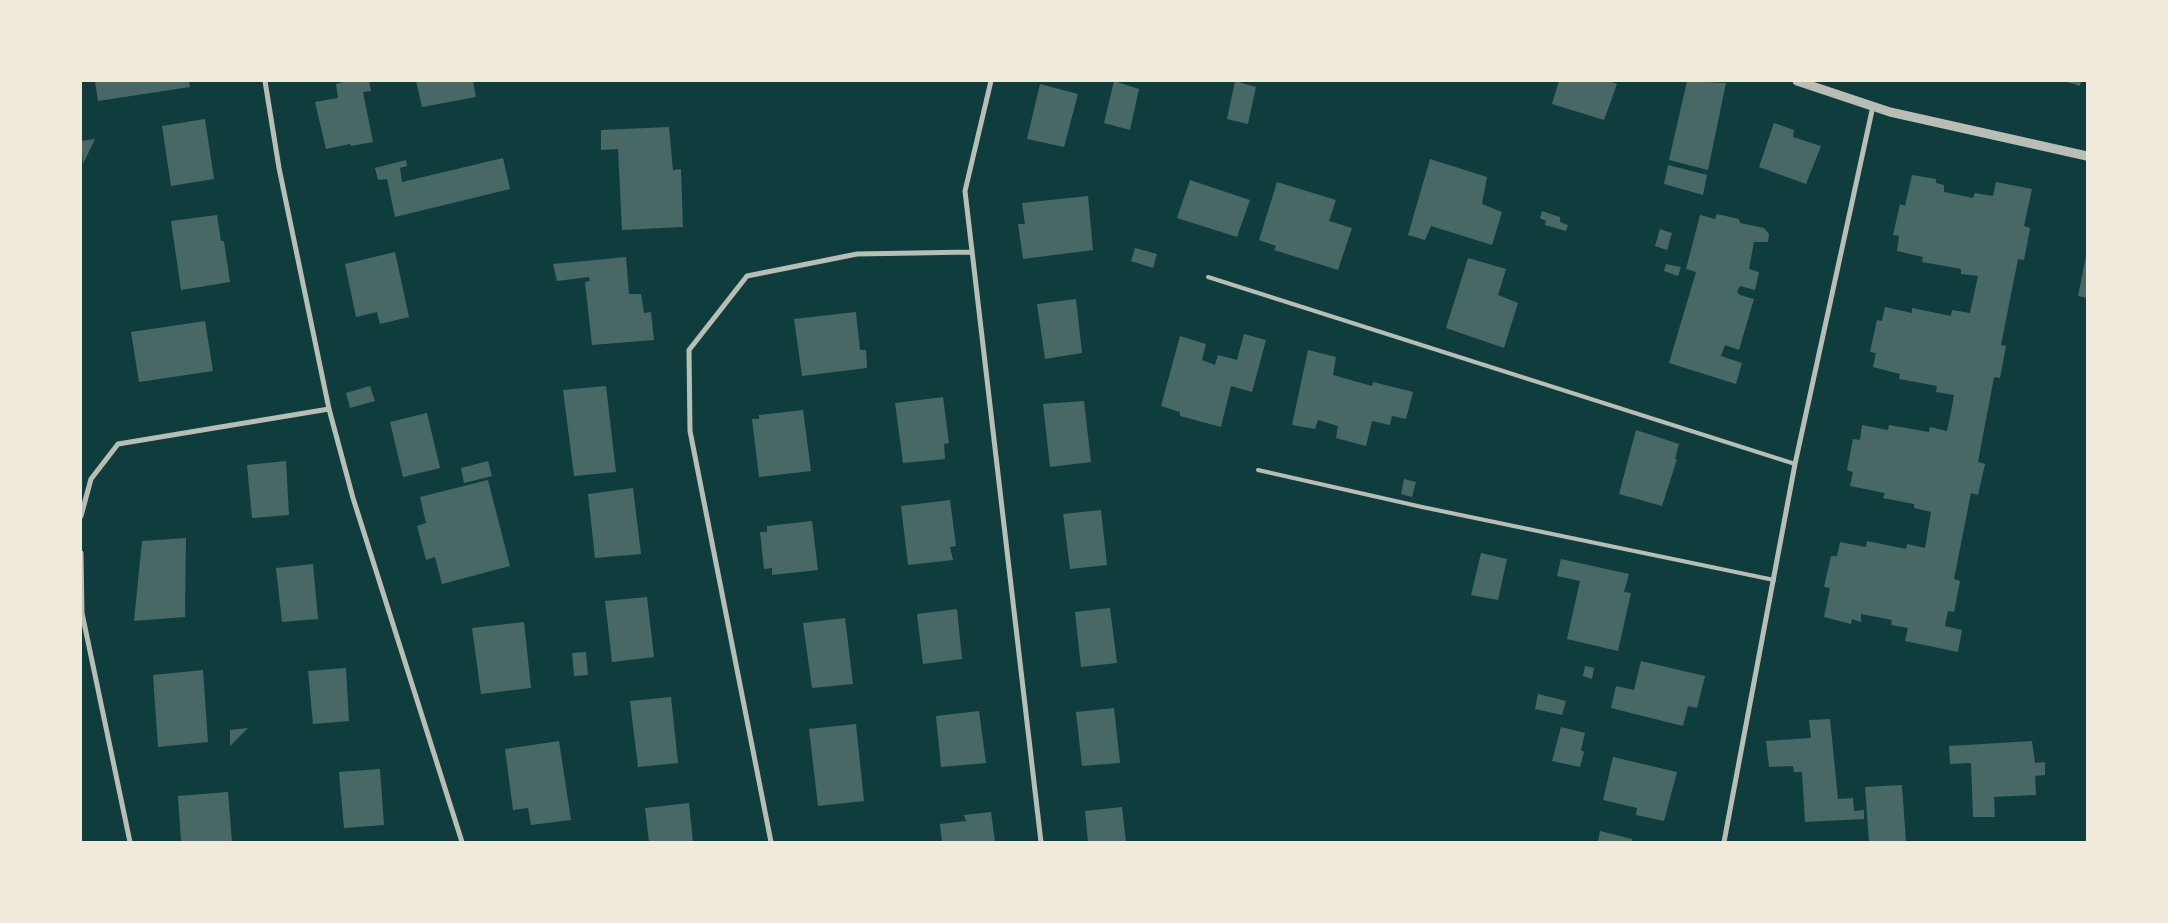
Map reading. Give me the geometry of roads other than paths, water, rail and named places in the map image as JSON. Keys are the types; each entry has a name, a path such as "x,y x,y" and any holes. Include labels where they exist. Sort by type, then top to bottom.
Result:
{"street":[{"path":"265,81 279,168 329,409 353,498 462,842"},
{"path":"991,81 965,191 1041,842"},
{"path":"1797,81 1890,112 2087,156"},
{"path":"1724,842 1795,464 1873,106"},
{"path":"771,842 690,431 689,350 747,276 857,254 972,252"},
{"path":"81,516 91,479 118,444 329,409"},
{"path":"81,553 82,613 130,842"}],"lane":[{"path":"1208,277 1795,464"},
{"path":"1258,470 1422,507 1774,580"}]}
